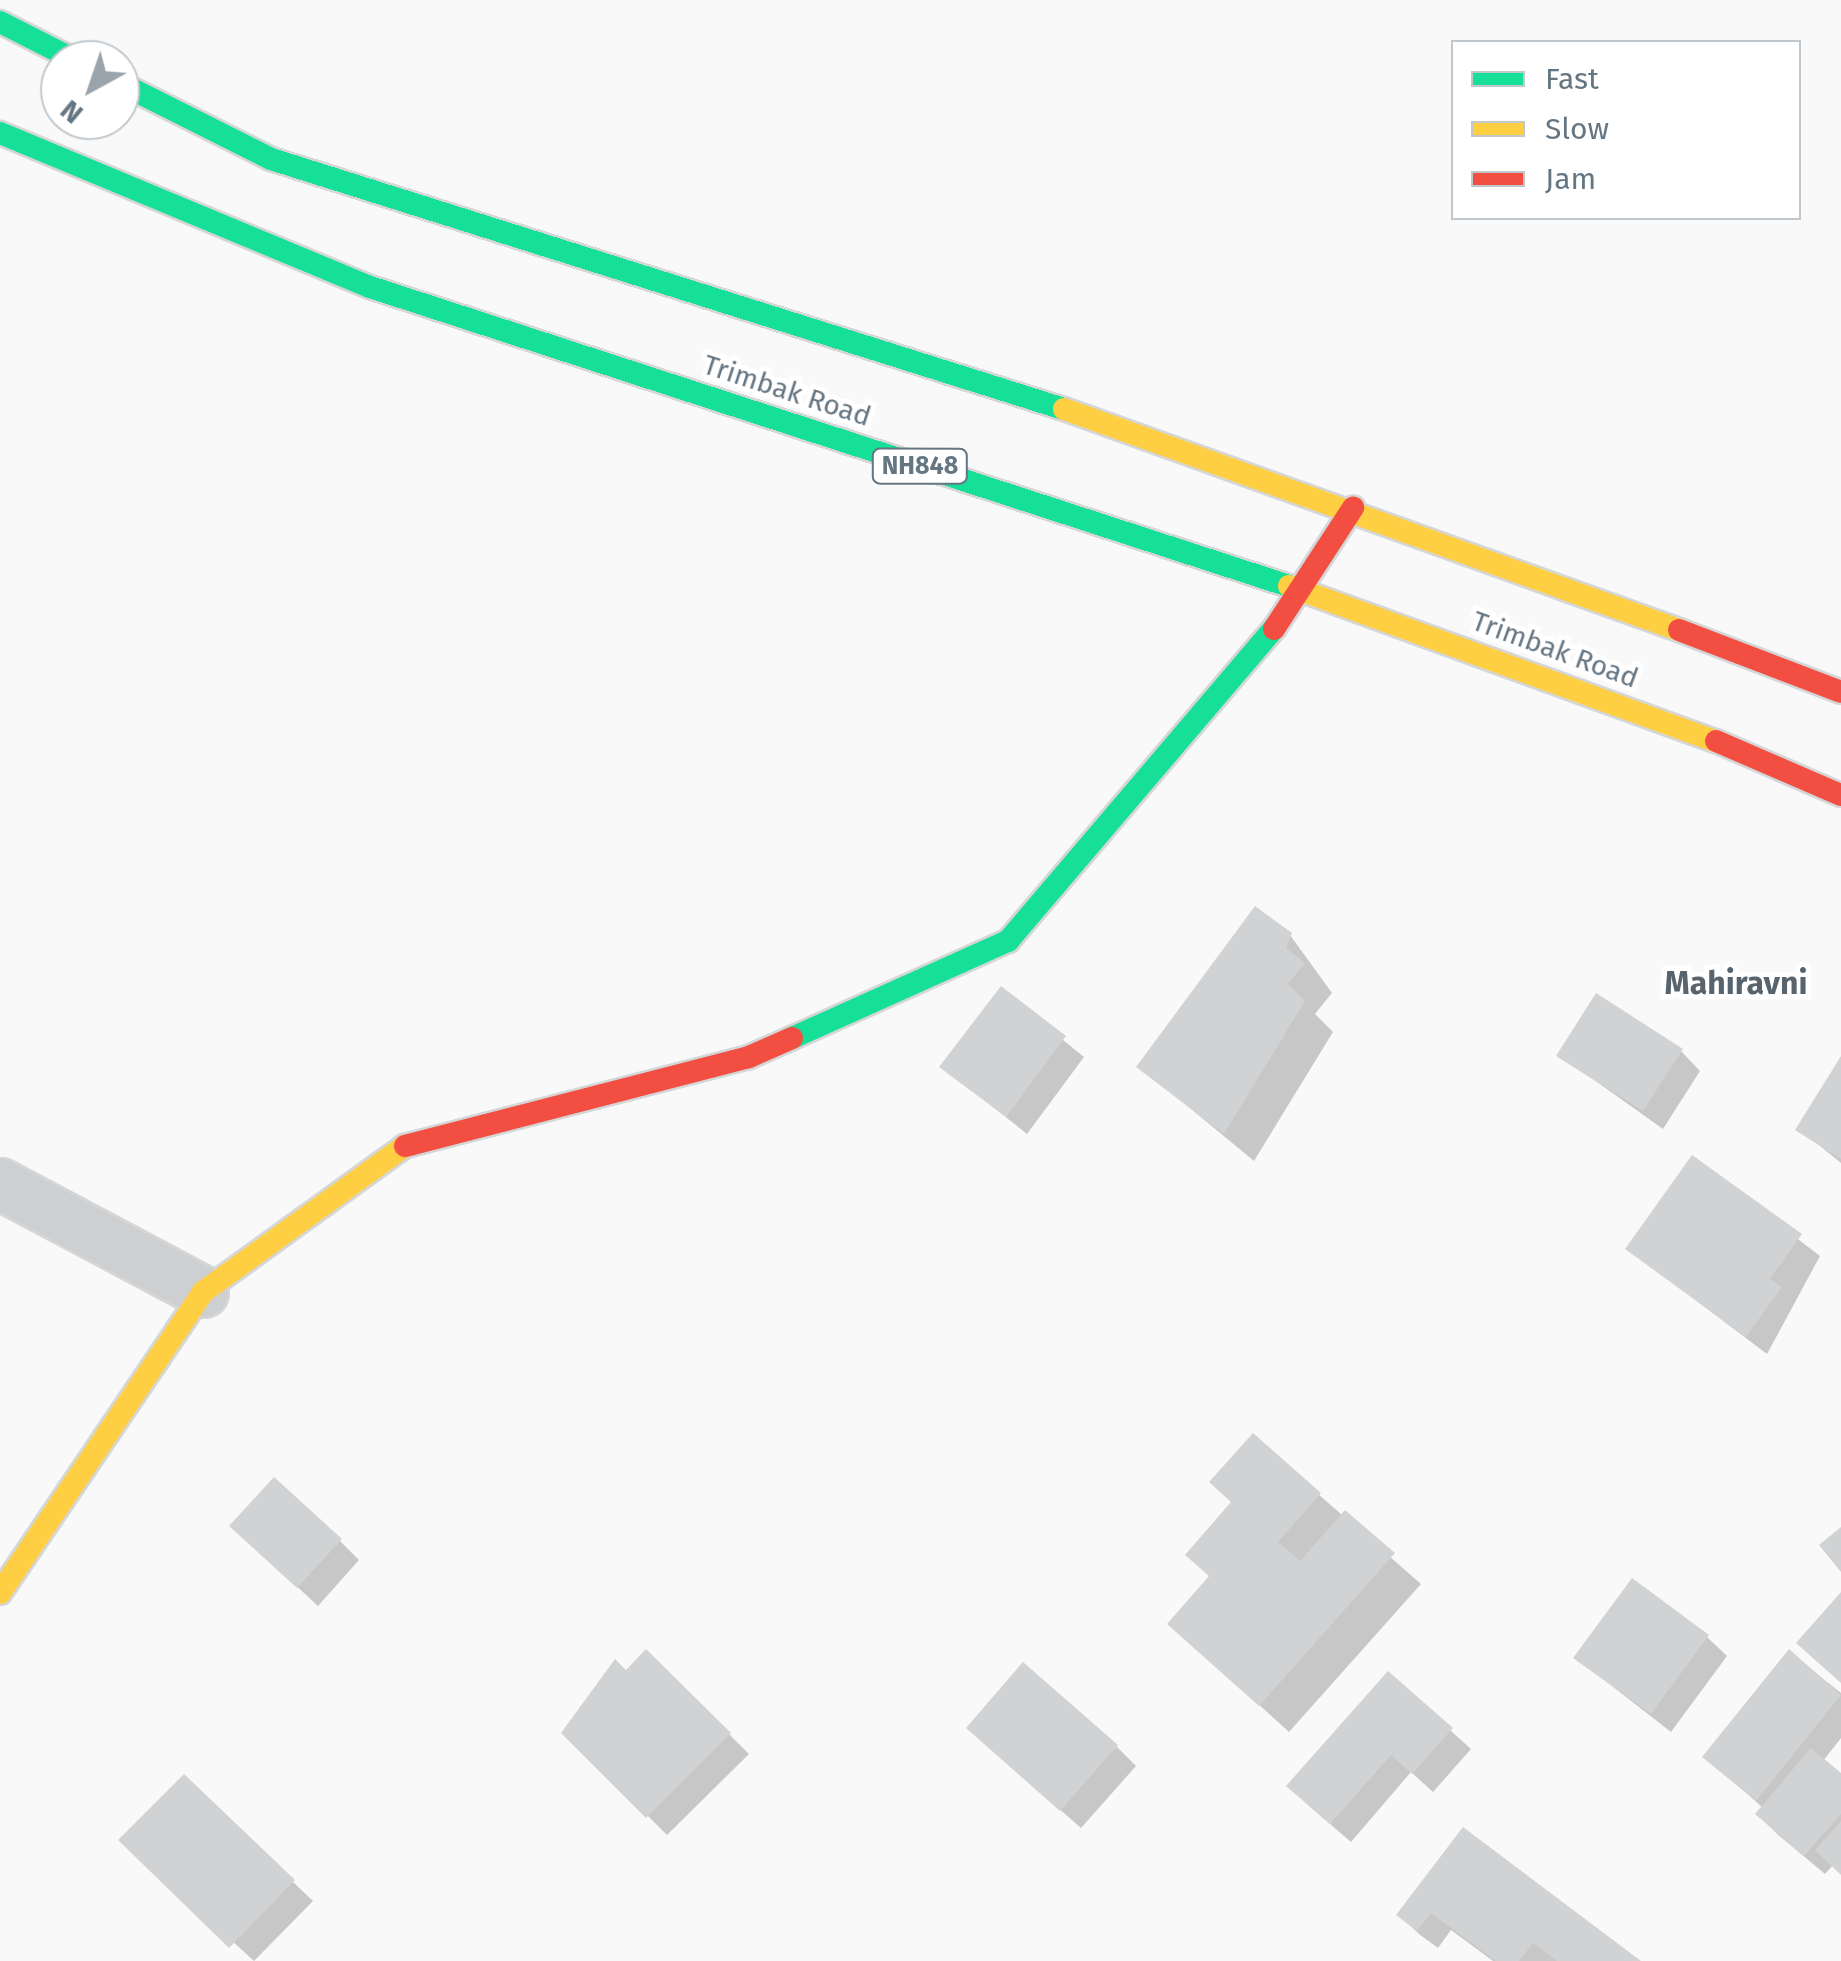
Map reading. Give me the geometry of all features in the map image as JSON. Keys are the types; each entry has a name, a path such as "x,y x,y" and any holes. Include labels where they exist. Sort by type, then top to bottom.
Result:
{"main road":[{"path":"0,22 40,43"},
{"path":"140,93 270,160 967,376 1353,508 1841,692"},
{"name":"Trimbak Road","path":"0,133 370,286 1306,592 1764,758 1841,796"},
{"path":"0,1593 202,1292 407,1144 749,1057 1008,940 1306,592 1353,508"}],"street":[{"path":"0,1184 202,1292"}],"building":[{"path":"1255,906 1292,933 1286,948 1305,963 1288,984 1305,1001 1224,1134 1136,1067"},
{"path":"1001,986 1066,1036 1006,1117 939,1067"},
{"path":"1596,993 1683,1049 1643,1111 1556,1056"},
{"path":"1841,1056 1841,1159 1795,1130"},
{"path":"1692,1155 1802,1234 1770,1279 1782,1287 1746,1337 1625,1249"},
{"path":"1253,1433 1321,1493 1278,1542 1300,1561 1345,1510 1395,1553 1259,1706 1167,1624 1209,1576 1185,1555 1231,1502 1209,1482"},
{"path":"274,1477 342,1539 297,1588 229,1526"},
{"path":"1841,1527 1841,1572 1819,1545"},
{"path":"1632,1578 1709,1635 1651,1714 1573,1658"},
{"path":"1841,1592 1841,1683 1796,1643"},
{"path":"646,1649 731,1733 646,1818 561,1733 615,1659 626,1670"},
{"path":"1789,1649 1841,1695 1756,1801 1702,1757"},
{"path":"1023,1662 1118,1745 1060,1811 966,1728"},
{"path":"1388,1671 1453,1728 1412,1774 1391,1755 1330,1824 1286,1786"},
{"path":"1811,1748 1841,1773 1841,1814 1804,1856 1755,1814"},
{"path":"184,1774 295,1880 229,1948 118,1840"},
{"path":"1841,1821 1841,1875 1815,1850"},
{"path":"1463,1827 1641,1961 1557,1961 1533,1943 1519,1961 1496,1961 1431,1913 1417,1931 1396,1915"}],"traffic: fast":[{"path":"0,22 40,42"},
{"path":"140,93 271,159 1064,409"},
{"path":"0,133 370,287 1289,586"},
{"path":"792,1038 1008,941 1274,629"}],"traffic: slow":[{"path":"1064,409 1679,630"},
{"path":"1289,586 1716,741"},
{"path":"0,1593 203,1292 405,1146"}],"traffic: jam":[{"path":"1274,629 1353,508"},
{"path":"1679,630 1841,692"},
{"path":"1716,741 1841,795"},
{"path":"405,1146 749,1057 792,1038"}],"district":[{"name":"Mahiravni","path":"1736,983"}]}
